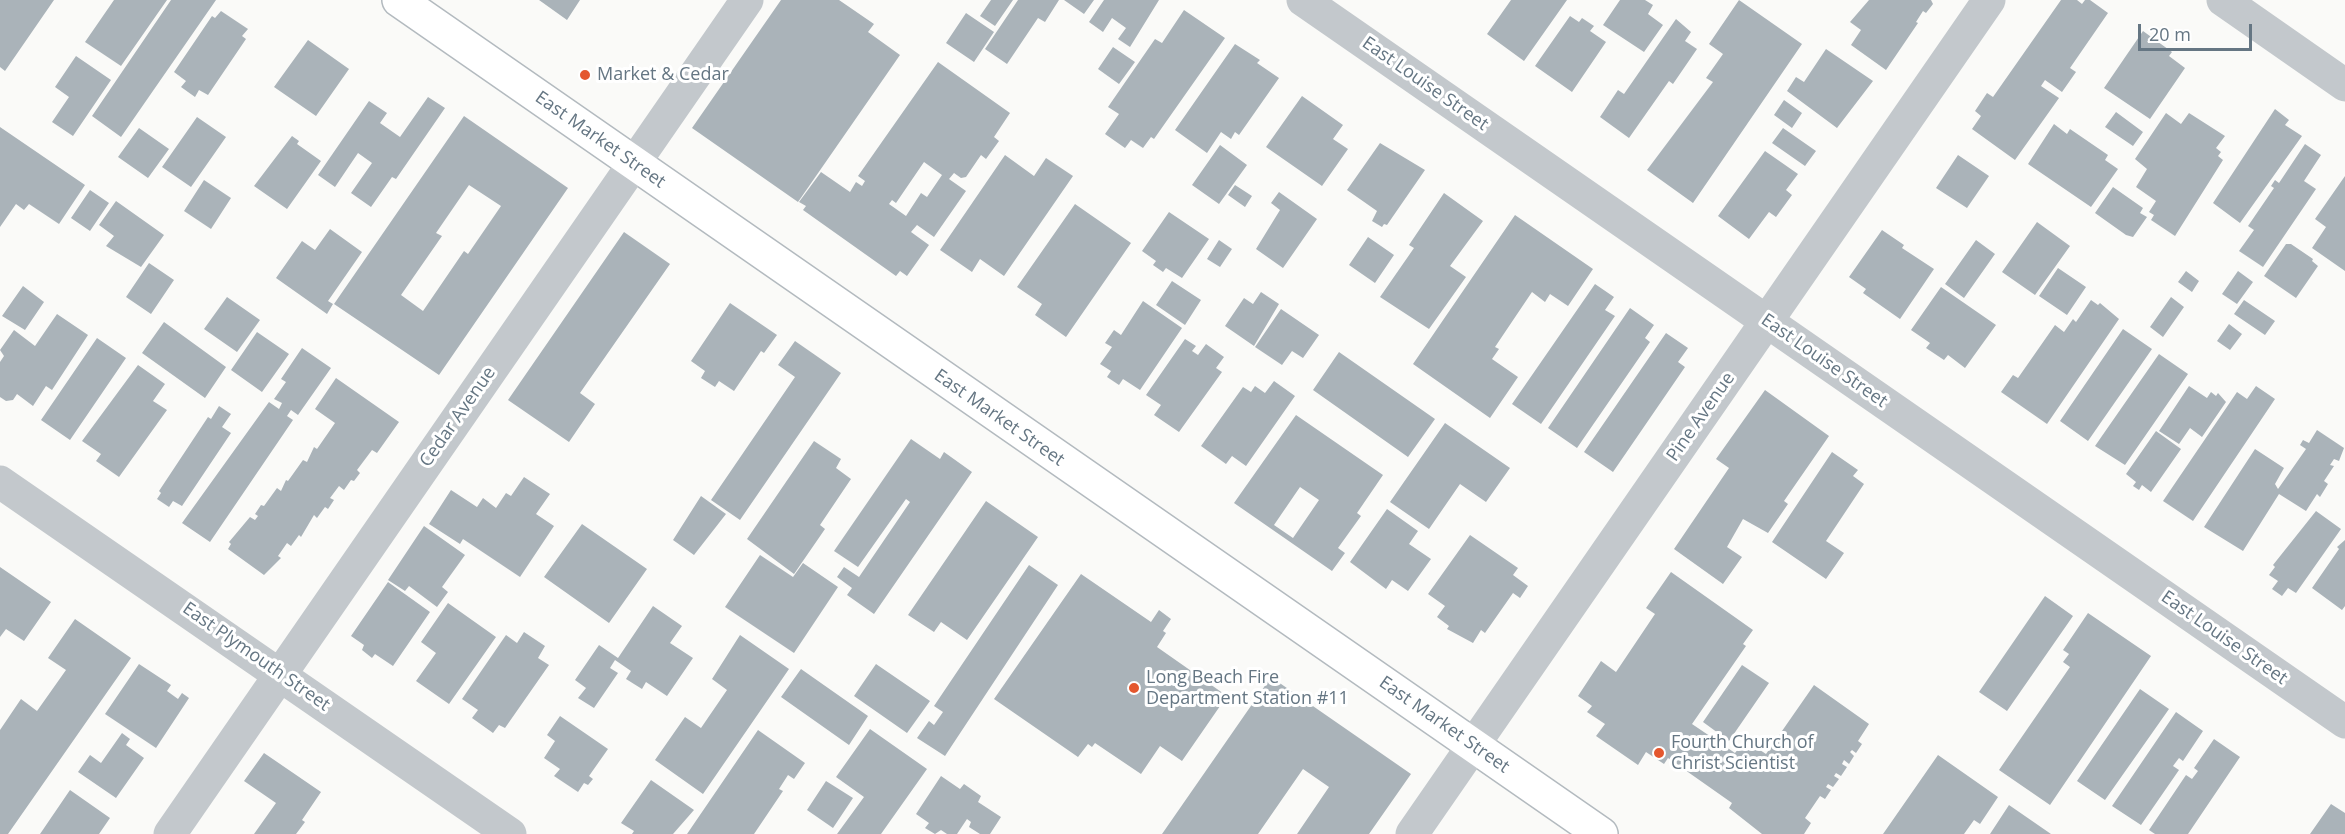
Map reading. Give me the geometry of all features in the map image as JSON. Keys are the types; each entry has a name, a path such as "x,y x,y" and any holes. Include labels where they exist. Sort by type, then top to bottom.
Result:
{"street":[{"name":"East Market Street","path":"399,0 1601,834"},
{"name":"Cedar Avenue","path":"170,834 747,0"},
{"name":"East Louise Street","path":"1304,0 2345,722"},
{"name":"Pine Avenue","path":"1412,834 1989,0"},
{"path":"2223,0 2345,85"},
{"name":"East Plymouth Street","path":"0,482 510,834"}],"building":[{"path":"0,0 54,0 5,71 0,67"},
{"path":"114,0 167,0 121,66 85,42"},
{"path":"171,0 216,0 121,137 92,116"},
{"path":"539,0 580,0 567,20"},
{"path":"781,0 839,0 874,24 868,32 900,55 798,202 692,128"},
{"path":"991,0 1013,0 995,26 980,16"},
{"path":"1018,0 1059,0 1045,22 1038,18 1007,64 985,49"},
{"path":"1064,0 1094,0 1084,14"},
{"path":"1104,0 1159,0 1130,47 1118,39 1126,28 1112,18 1103,32 1089,22"},
{"path":"1511,0 1567,0 1524,61 1487,34"},
{"path":"1620,0 1645,0 1653,5 1648,14 1663,25 1644,52 1603,25"},
{"path":"1739,0 1802,44 1693,203 1647,170 1713,82 1706,78 1723,54 1709,44"},
{"path":"1869,0 1931,0 1933,4 1926,13 1923,11 1916,22 1918,23 1886,70 1851,45 1861,30 1850,22"},
{"path":"2061,0 2077,0 2082,4 2085,0 2090,0 2108,13 2070,68 2076,72 2062,92 2045,80 2041,86 2059,98 2015,160 1972,129 1981,116 1975,111 1987,93 1993,97"},
{"path":"1184,10 1225,38 1154,139 1151,137 1143,148 1131,140 1125,148 1105,134 1119,114 1108,107 1155,39 1162,43"},
{"path":"221,11 248,29 242,36 246,39 208,95 199,90 195,97 181,87 186,81 174,72 212,16 215,18"},
{"path":"966,13 994,32 974,62 946,43"},
{"path":"1570,16 1579,22 1582,18 1594,26 1590,31 1606,42 1572,92 1535,66"},
{"path":"1676,19 1691,32 1685,41 1697,49 1673,84 1669,81 1629,138 1600,117 1618,90 1624,94"},
{"path":"2143,31 2172,52 2169,56 2185,68 2150,119 2104,88"},
{"path":"308,40 349,69 316,116 274,87"},
{"path":"1235,44 1260,60 1257,63 1279,78 1239,135 1235,132 1231,139 1221,132 1207,153 1175,130"},
{"path":"1113,47 1135,62 1119,84 1098,69"},
{"path":"1826,49 1873,81 1837,128 1787,91 1796,77 1804,82"},
{"path":"76,56 111,80 73,136 52,122 69,97 55,87"},
{"path":"938,62 1010,113 994,137 999,141 986,159 981,155 966,177 961,178 954,173 949,179 966,191 934,237 917,225 911,232 929,245 907,276 900,271 896,276 803,210 806,206 799,202 821,172 850,192 856,182 862,186 865,181 858,176","holes":["924,162 942,175 927,197 921,193 906,216 889,204 892,200 896,203"]},
{"path":"1302,96 1343,125 1333,139 1348,149 1322,186 1266,147"},
{"path":"428,97 445,108 396,179 392,177 371,207 351,193 372,163 358,153 335,187 318,175 369,101 387,113 380,123 400,137"},
{"path":"1784,100 1802,113 1792,128 1774,115"},
{"path":"2275,109 2289,120 2285,125 2302,136 2240,223 2213,203"},
{"path":"2116,112 2143,132 2133,146 2105,127"},
{"path":"2166,113 2181,124 2189,113 2225,136 2216,148 2221,152 2218,156 2223,160 2175,236 2151,220 2154,215 2149,212 2156,201 2136,187 2147,169 2135,159"},
{"path":"464,116 568,188 439,375 334,304","holes":["469,185 501,206 468,254 464,251 423,311 401,295 442,236 436,233"]},
{"path":"197,117 226,137 191,187 162,167"},
{"path":"2054,124 2067,134 2070,129 2108,155 2105,160 2118,169 2091,207 2028,164"},
{"path":"0,127 85,185 59,224 29,204 24,210 16,204 0,227"},
{"path":"139,128 169,149 148,178 118,157"},
{"path":"1783,128 1816,151 1805,166 1772,143"},
{"path":"292,136 299,141 297,144 321,161 287,209 254,186"},
{"path":"1380,143 1425,170 1387,225 1384,224 1382,227 1372,221 1377,211 1347,190"},
{"path":"2305,144 2321,155 2304,181 2316,189 2263,267 2239,251 2254,230 2248,226 2274,188 2271,186 2275,180 2279,183"},
{"path":"1220,145 1247,165 1219,204 1192,185"},
{"path":"1765,151 1798,174 1786,190 1792,195 1776,217 1769,212 1749,239 1718,216"},
{"path":"1005,155 1034,176 1046,158 1073,176 1004,276 980,259 972,272 940,250"},
{"path":"1958,155 1989,176 1967,208 1936,188"},
{"path":"2345,176 2345,271 2312,248 2326,227 2315,219"},
{"path":"204,180 231,198 211,229 184,211"},
{"path":"1235,185 1252,196 1245,207 1228,195"},
{"path":"2113,187 2143,208 2140,213 2147,217 2133,237 2126,235 2095,213"},
{"path":"90,190 109,203 90,231 71,218"},
{"path":"1279,192 1317,219 1283,268 1256,249 1280,210 1271,203"},
{"path":"1444,193 1483,221 1450,266 1466,277 1429,329 1380,297 1414,248 1409,245"},
{"path":"116,201 164,235 141,267 106,246 114,236 99,225"},
{"path":"1075,204 1131,243 1066,337 1035,315 1042,304 1017,287"},
{"path":"1169,212 1209,239 1182,278 1166,268 1163,272 1153,265 1156,261 1142,251"},
{"path":"1515,215 1593,269 1568,306 1550,294 1545,302 1532,292 1495,347 1499,349 1492,359 1518,377 1490,418 1413,364"},
{"path":"2037,222 2070,246 2035,295 2002,272"},
{"path":"330,229 362,252 328,301 333,304 327,314 276,278 302,241 315,250"},
{"path":"1882,230 1904,245 1902,248 1934,269 1900,319 1863,293 1866,289 1849,277"},
{"path":"624,232 670,264 580,393 595,404 569,442 508,400"},
{"path":"1368,237 1394,255 1375,283 1349,265"},
{"path":"1219,240 1232,249 1220,267 1207,259"},
{"path":"1976,240 1995,254 1964,298 1945,284"},
{"path":"2286,244 2291,244 2313,259 2312,261 2318,266 2296,298 2264,276"},
{"path":"149,263 174,280 151,314 126,297"},
{"path":"2058,268 2086,287 2067,315 2039,296"},
{"path":"2186,271 2199,281 2192,292 2178,282"},
{"path":"2238,271 2253,282 2237,304 2222,294"},
{"path":"1172,281 1201,300 1185,325 1156,305"},
{"path":"1595,284 1614,297 1605,310 1615,316 1541,424 1512,404"},
{"path":"23,286 44,302 25,330 2,316"},
{"path":"1941,287 1996,325 1965,368 1948,355 1944,360 1926,348 1930,343 1911,330"},
{"path":"1261,292 1279,304 1254,346 1225,326 1244,298 1253,304"},
{"path":"227,297 260,320 237,352 204,329"},
{"path":"2171,297 2184,307 2163,337 2150,327"},
{"path":"2091,300 2098,305 2100,303 2119,319 2047,424 2001,392 2013,375 2018,378 2055,325 2064,332 2073,319 2076,322"},
{"path":"2244,300 2275,321 2265,335 2234,314"},
{"path":"1143,301 1182,328 1140,390 1123,379 1119,385 1107,377 1111,371 1100,364 1112,347 1105,343 1114,330 1121,335"},
{"path":"730,303 777,335 764,353 761,351 734,391 719,381 715,387 701,378 705,371 691,361"},
{"path":"1630,308 1654,325 1645,338 1650,342 1577,448 1548,428"},
{"path":"1281,309 1319,335 1303,358 1292,351 1282,365 1255,347"},
{"path":"57,314 88,335 52,390 46,386 33,406 17,394 13,400 6,401 0,397 0,362 4,356 0,350 14,330 35,346"},
{"path":"164,322 226,367 205,398 142,353"},
{"path":"2229,324 2242,334 2230,350 2217,341"},
{"path":"2123,329 2152,349 2088,441 2060,421"},
{"path":"257,332 289,354 262,392 231,370"},
{"path":"1666,333 1688,348 1678,362 1685,367 1613,472 1584,452"},
{"path":"97,338 126,358 70,440 41,420"},
{"path":"1185,339 1196,346 1192,351 1198,355 1206,344 1224,357 1216,368 1222,372 1179,432 1154,415 1161,405 1146,395"},
{"path":"795,341 841,373 740,520 711,500 795,377 778,365"},
{"path":"302,348 331,368 298,415 291,410 287,416 293,420 210,542 182,523 269,402 279,409 282,403 274,399 286,382 281,379"},
{"path":"1339,352 1435,419 1408,457 1313,390"},
{"path":"2159,354 2188,374 2125,465 2095,446"},
{"path":"138,365 165,384 153,401 167,410 119,477 96,461 101,454 82,441"},
{"path":"336,378 399,422 377,453 372,450 357,470 360,473 354,481 351,480 344,490 339,486 330,498 334,500 328,509 325,507 317,518 314,515 301,537 299,535 291,546 287,543 278,556 281,558 264,575 228,549 231,544 229,542 250,517 255,520 258,516 255,514 261,505 264,506 277,488 281,491 286,480 288,481 303,460 307,462 314,447 317,449 335,423 315,409"},
{"path":"1274,381 1295,396 1246,466 1232,456 1226,464 1201,446 1243,387 1251,392 1255,386 1265,393"},
{"path":"2189,386 2207,398 2211,392 2216,396 2218,393 2226,402 2202,437 2190,428 2179,444 2159,431"},
{"path":"2256,386 2275,399 2193,521 2163,501 2237,392 2247,399"},
{"path":"1765,390 1829,436 1784,501 1788,504 1768,533 1743,519 1727,547 1742,557 1723,584 1674,549 1729,468 1716,459"},
{"path":"219,406 231,414 222,427 231,433 182,506 173,501 169,507 157,499 161,493 159,491 208,417 211,419"},
{"path":"1296,415 1383,475 1357,513 1361,516 1338,548 1345,553 1332,571 1234,503","holes":["1300,487 1319,500 1293,538 1274,525"]},
{"path":"1445,423 1510,468 1486,502 1460,484 1429,529 1390,502"},
{"path":"2317,430 2344,448 2339,461 2334,459 2330,465 2334,466 2324,481 2328,484 2320,497 2317,494 2306,511 2279,494 2243,551 2204,527 2255,449 2284,468 2275,484 2278,489 2306,449 2300,445 2303,440 2309,443"},
{"path":"2156,431 2181,449 2151,492 2142,485 2139,490 2133,486 2136,482 2126,474"},
{"path":"911,439 940,459 944,452 972,472 874,614 847,595 852,588 837,577 844,567 859,577 910,502 906,499 858,567 834,551"},
{"path":"814,441 841,459 836,468 851,479 820,525 825,529 794,574 747,539"},
{"path":"1832,452 1858,470 1853,476 1864,484 1826,541 1844,553 1826,579 1772,542"},
{"path":"524,477 550,494 536,514 554,526 520,577 463,539 460,544 429,524 451,490 477,507 483,498 496,508 506,493 511,496"},
{"path":"701,496 726,514 694,555 673,540"},
{"path":"986,501 1038,537 967,640 941,622 934,632 908,615"},
{"path":"1387,509 1418,531 1409,544 1431,559 1408,591 1392,580 1386,589 1350,562"},
{"path":"2316,511 2341,529 2296,593 2288,588 2282,596 2272,589 2278,581 2269,575 2275,567 2273,565"},
{"path":"582,524 647,569 609,623 544,577"},
{"path":"424,526 465,555 442,587 448,592 437,607 409,586 405,591 388,580"},
{"path":"1470,535 1518,568 1513,575 1528,586 1520,598 1513,593 1485,633 1481,630 1473,643 1447,629 1449,626 1437,617 1445,606 1428,594"},
{"path":"2345,540 2345,606 2342,610 2312,588 2339,549 2337,547"},
{"path":"760,555 793,577 803,563 838,587 794,653 725,607"},
{"path":"1029,565 1058,585 945,756 917,738 929,721 934,725 943,712 934,706"},
{"path":"0,567 51,602 24,641 6,629 0,637"},
{"path":"1671,572 1753,630 1743,644 1746,646 1692,724 1735,753 1745,740 1766,754 1814,685 1869,724 1858,741 1862,744 1856,753 1852,750 1850,752 1854,756 1849,764 1844,760 1842,764 1847,767 1841,776 1836,773 1834,776 1839,779 1833,787 1828,784 1826,787 1831,790 1825,799 1820,796 1805,818 1811,823 1804,834 1762,834 1729,808 1732,803 1668,758 1664,764 1646,752 1638,765 1596,736 1605,724 1587,712 1592,706 1578,696 1601,661 1616,672 1655,614 1646,608"},
{"path":"1081,574 1151,622 1159,610 1171,619 1157,647 1227,696 1182,761 1160,746 1141,774 1095,743 1092,747 1088,744 1078,757 994,699"},
{"path":"388,582 430,612 393,666 375,654 372,658 362,650 364,645 351,636"},
{"path":"2045,596 2073,616 2007,711 1979,692"},
{"path":"448,603 496,637 449,704 416,681 436,653 421,642"},
{"path":"653,606 682,626 670,643 693,658 667,696 646,682 642,689 626,679 631,671 615,660 610,668 618,673 594,708 578,698 586,688 575,680 599,645 618,658"},
{"path":"2088,613 2151,656 2050,805 1999,770 2070,667 2063,662 2069,654 2063,650"},
{"path":"75,619 131,658 8,834 0,834 0,730 21,699 37,711 66,670 48,658"},
{"path":"524,632 545,646 538,658 549,665 505,728 499,725 493,733 472,718 478,710 462,699 506,635 517,643"},
{"path":"740,635 789,669 703,794 655,760 685,717 701,728 727,690 712,679"},
{"path":"139,664 171,685 167,691 178,699 182,693 189,698 156,748 105,714"},
{"path":"876,664 930,701 907,733 854,696"},
{"path":"1742,665 1769,683 1729,741 1703,722"},
{"path":"801,669 868,716 849,745 781,697"},
{"path":"1271,677 1411,774 1369,834 1297,834 1329,787 1303,769 1258,834 1162,834"},
{"path":"2140,689 2169,709 2105,800 2077,781"},
{"path":"2176,712 2203,731 2183,761 2179,758 2173,766 2179,770 2141,825 2112,806"},
{"path":"560,716 608,749 589,776 593,779 588,785 584,783 578,792 554,776 560,769 544,758 555,741 547,735"},
{"path":"870,729 927,769 881,834 837,834 864,797 836,777"},
{"path":"758,730 805,763 794,779 788,775 779,789 783,791 754,834 687,834"},
{"path":"122,733 130,739 126,745 144,758 116,798 78,772 90,755 101,763"},
{"path":"2214,739 2240,757 2188,834 2155,834 2149,830 2186,775 2192,779 2198,771 2194,768"},
{"path":"264,753 321,792 302,820 305,822 296,834 254,834 276,803 244,781"},
{"path":"1938,755 1998,797 1980,824 1974,820 1964,834 1883,834"},
{"path":"941,776 960,789 964,784 981,796 978,802 1001,817 990,834 980,834 969,827 971,822 967,819 957,834 947,834 941,830 935,834 925,828 929,823 916,814"},
{"path":"651,780 694,810 673,834 632,834 634,831 621,823"},
{"path":"826,781 853,798 833,828 807,810"},
{"path":"70,790 110,818 99,834 40,834"},
{"path":"2331,804 2345,813 2345,834 2310,834"},
{"path":"2009,805 2051,834 1990,834"}],"place":[{"name":"Market & Cedar","path":"585,75"},
{"name":"Long Beach Fire Department Station #11","path":"1134,688"},
{"name":"Fourth Church of Christ Scientist","path":"1659,753"}]}
